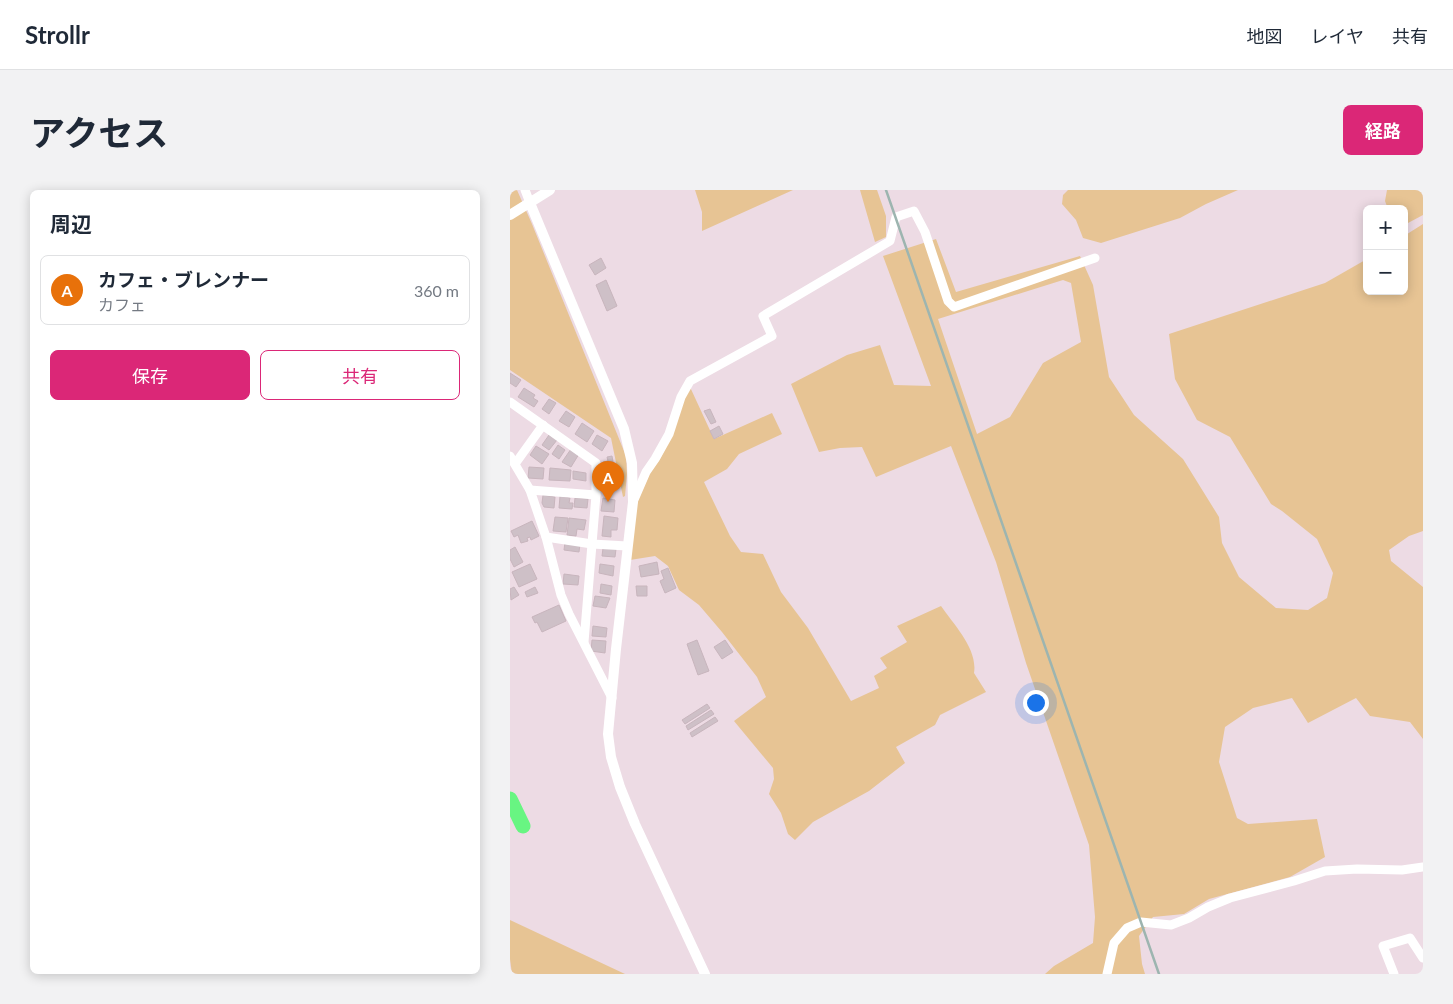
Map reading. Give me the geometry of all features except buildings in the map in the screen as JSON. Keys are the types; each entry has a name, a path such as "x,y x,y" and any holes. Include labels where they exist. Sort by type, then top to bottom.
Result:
{"street":[{"path":"525,190 624,429 632,462 633,502 608,734 611,757 620,788 635,824 705,974"},
{"path":"510,214 550,190"},
{"path":"633,502 646,472 669,434 681,397 690,381 772,336 763,316 890,241 896,217 914,211 925,232 948,301 954,306 1095,258"},
{"path":"510,402 596,463 596,495 584,642"},
{"path":"543,425 512,460 530,490 546,537 561,595 612,698"},
{"path":"530,490 596,495"},
{"path":"546,537 592,544 627,546"},
{"path":"1106,974 1114,943 1127,928 1141,922 1171,925 1189,918 1208,906 1230,898 1325,871 1357,869 1402,870 1423,867"},
{"path":"1394,974 1383,946 1410,938 1423,958"}],"shaded area":[{"path":"510,190 517,190 532,224 626,456 627,474 625,496 623,497 611,438 510,370"},
{"path":"695,190 793,190 702,231 702,212"},
{"path":"860,190 877,190 886,216 886,237 875,242"},
{"path":"1068,190 1238,190 1180,218 1101,243 1083,238 1076,220 1062,204 1063,195"},
{"path":"1387,190 1423,190 1423,215 1408,223 1408,205 1386,205 1385,201"},
{"path":"1423,224 1423,531 1409,536 1389,550 1391,561 1423,587 1423,739 1410,722 1370,716 1356,698 1308,723 1292,698 1253,708 1225,727 1219,762 1237,818 1248,824 1317,819 1325,857 1290,877 1209,899 1184,914 1153,917 1139,936 1145,974 1045,974 1054,966 1093,943 1095,917 1089,845 1026,663 996,562 951,446 876,477 862,447 840,448 819,452 791,384 847,355 880,345 894,385 931,386 883,256 936,239 956,292 1080,256 1093,285 1109,377 1134,415 1183,459 1219,517 1222,543 1239,577 1276,608 1308,610 1327,598 1333,573 1317,539 1271,504 1230,437 1197,420 1175,379 1169,334 1325,283 1363,261 1363,295 1408,295 1408,233","holes":["1063,280 1071,283 1081,342 1043,363 1010,417 977,434 938,319"]},
{"path":"690,387 714,439 772,413 782,434 739,454 727,469 704,482 730,536 741,552 763,554 781,592 808,628 851,701 879,688 874,676 887,668 880,658 907,642 897,626 941,606 969,646 974,664 974,673 986,692 940,715 935,725 896,747 905,763 869,791 813,822 795,840 788,834 781,813 769,794 774,779 773,768 734,721 766,697 757,677 699,605 679,590 668,566 655,556 630,560 636,505 650,473 660,459 673,433"},
{"path":"510,920 625,974 512,974"}],"waterway":[{"path":"510,799 523,826"}],"railway":[{"path":"886,190 1159,974"}],"place":[{"name":"カフェ・ブレンナー","path":"608,502"}]}
